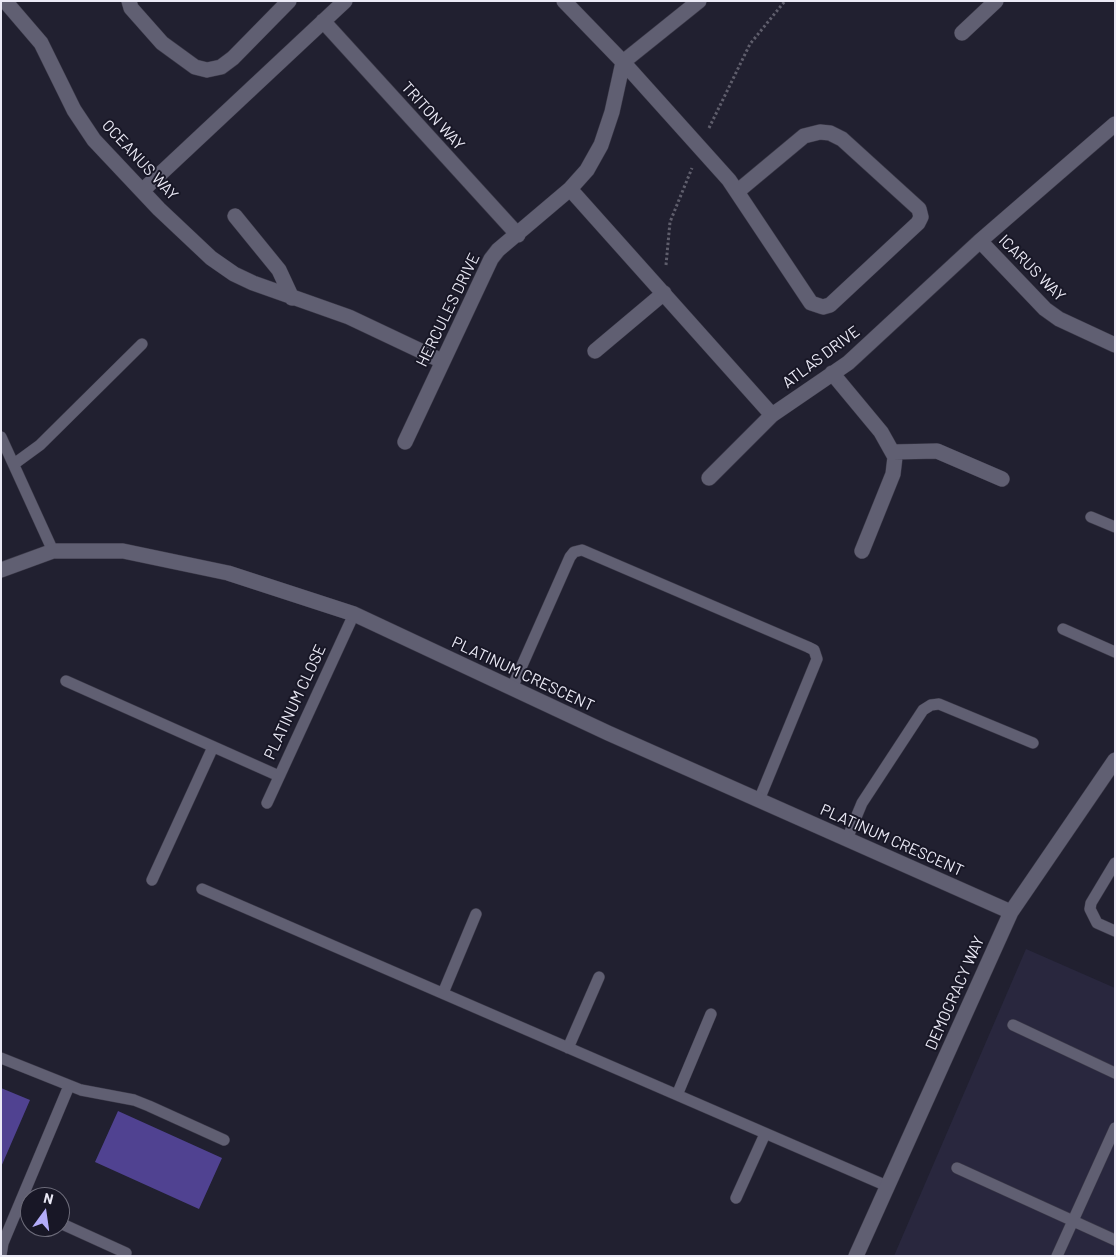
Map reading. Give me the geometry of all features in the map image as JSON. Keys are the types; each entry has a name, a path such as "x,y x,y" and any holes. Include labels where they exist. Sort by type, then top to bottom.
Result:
{"street":[{"name":"OCEANUS WAY","path":"5,1 41,43 74,110 94,140 142,191 211,258 234,274 292,298 349,317 442,360"},
{"path":"129,1 131,8 162,43 195,67 207,70 220,67 233,58 288,1"},
{"path":"142,191 344,1"},
{"path":"564,1 623,62 738,191 811,303 816,306 830,305 918,223 921,217 919,209 842,139 830,133 820,132 804,136 738,191"},
{"path":"623,62 699,1"},
{"path":"962,33 996,1"},
{"name":"TRITON WAY","path":"323,21 518,235"},
{"name":"HERCULES DRIVE","path":"405,442 491,259 498,250 570,189 587,170 600,145 612,112 623,62"},
{"name":"ATLAS DRIVE","path":"708,478 772,415 848,363 980,241 1115,124"},
{"path":"570,189 772,415"},
{"path":"235,216 279,270 292,298"},
{"name":"ICARUS WAY","path":"980,241 1045,309 1059,319 1115,346"},
{"path":"595,351 664,293"},
{"path":"832,374 881,432 893,452 895,465 893,474 862,551"},
{"path":"893,452 937,451 1002,479"},
{"name":"PLATINUM CRESCENT","path":"1,570 53,551 123,551 228,573 354,614 512,688 1011,912"},
{"name":"DEMOCRACY WAY","path":"856,1256 1011,912 1115,760"}],"lane":[{"path":"14,464 40,445 142,344"},
{"path":"1,437 53,551"},
{"path":"1091,516 1115,527"},
{"path":"512,688 570,557 582,550 808,647 814,650 817,659 759,800"},
{"name":"PLATINUM CLOSE","path":"267,804 354,614"},
{"path":"1063,629 1115,652"},
{"path":"66,681 279,776"},
{"path":"847,839 862,803 924,710 931,705 939,704 1034,743"},
{"path":"152,880 213,747"},
{"path":"1115,863 1090,909 1097,923 1115,931"},
{"path":"202,889 887,1186"},
{"path":"443,993 476,914"},
{"path":"568,1048 599,977"},
{"path":"678,1095 711,1014"},
{"path":"1013,1025 1115,1073"},
{"path":"1,1058 69,1086 134,1100 224,1140"},
{"path":"32,1187 69,1086"},
{"path":"1057,1256 1115,1128"},
{"path":"736,1198 765,1134"},
{"path":"957,1168 1115,1240"},
{"path":"1,1255 3,1243 20,1214"},
{"path":"70,1228 126,1253"}],"shaded area":[{"path":"1026,949 1115,988 1115,1256 894,1256"}],"building":[{"path":"1,1088 30,1100 1,1167"},
{"path":"118,1111 222,1158 199,1209 95,1162"}]}
